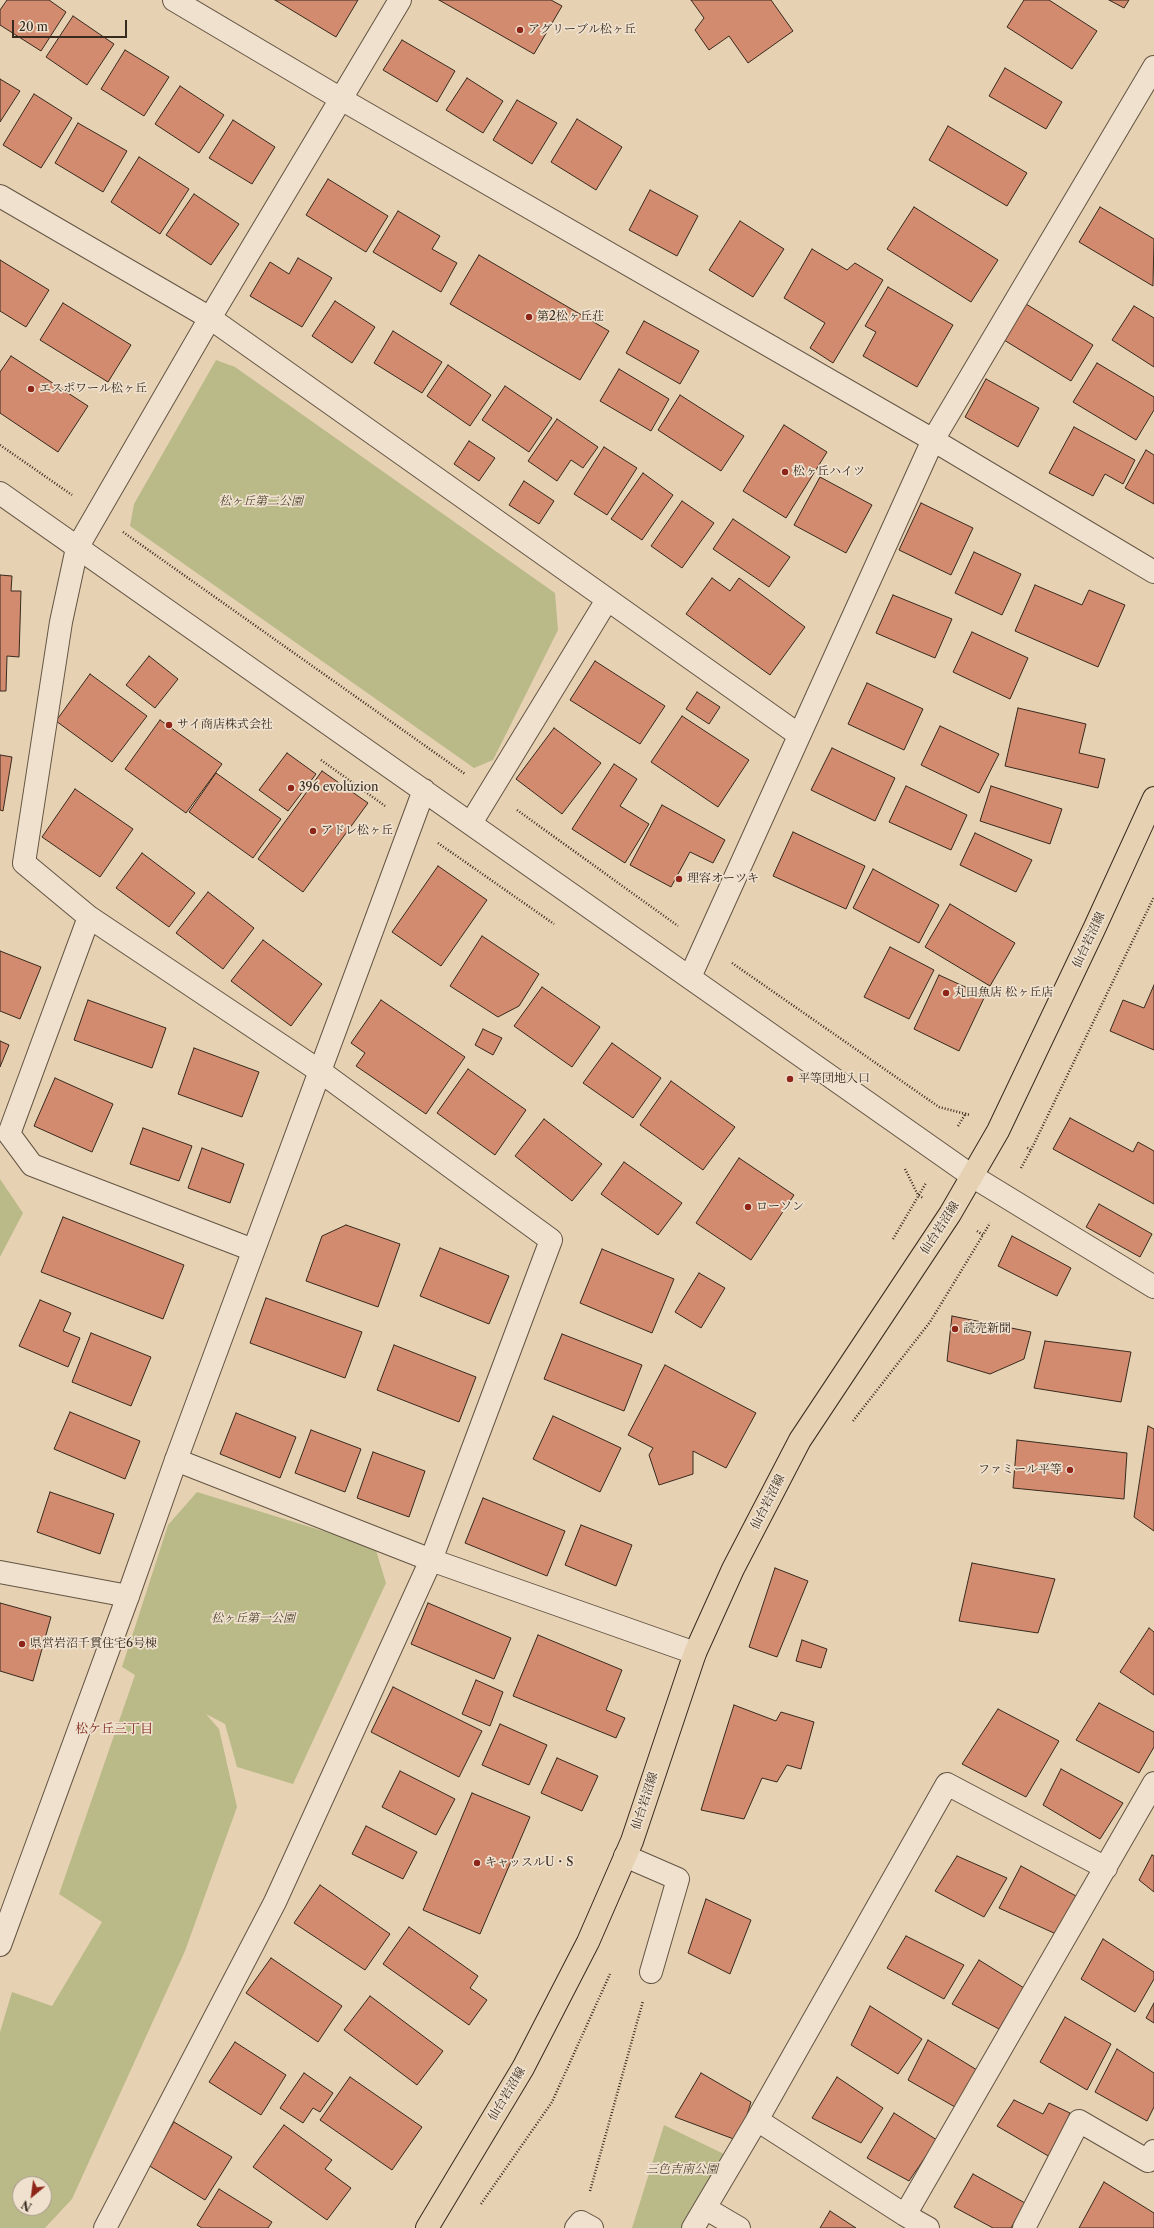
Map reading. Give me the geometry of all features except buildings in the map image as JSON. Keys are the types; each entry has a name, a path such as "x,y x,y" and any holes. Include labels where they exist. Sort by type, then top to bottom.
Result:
{"main road":[{"name":"仙台岩沼線","path":"427,2228 523,2068 588,1942 625,1856 694,1653 733,1569 800,1440 950,1214 998,1131 1095,927 1154,798"}],"street":[{"path":"174,0 341,99 933,440 1154,572"},
{"path":"105,2228 275,1902 431,1560 551,1240 321,1072 90,917 24,863 61,622 77,548 210,318 400,0"},
{"path":"690,977 933,440 1154,67"},
{"path":"0,196 210,318 799,735"},
{"path":"0,493 972,1176 1154,1287"},
{"path":"471,823 607,600"},
{"path":"0,1945 253,1250 321,1072 424,790"},
{"path":"90,917 9,1134 32,1165 253,1250"},
{"path":"176,1460 431,1560 694,1653"},
{"path":"0,1572 128,1596"},
{"path":"693,2228 757,2120 947,1784 1106,1868"},
{"path":"905,2215 1154,1784"},
{"path":"625,1856 678,1879 651,1972"},
{"path":"757,2120 905,2215 928,2228"},
{"path":"1024,2228 1079,2121 1148,2161 1154,2151"},
{"path":"705,2208 739,2228"}],"path":[{"path":"1020,1170 1154,897"},
{"path":"958,1126 966,1113"},
{"path":"1020,1144 1031,1150"},
{"path":"918,1195 927,1182"},
{"path":"848,1428 930,1322 994,1216"},
{"path":"972,1228 983,1235"},
{"path":"476,2209 501,2178 552,2102 611,1971"},
{"path":"583,2226 651,1972"}],"green space":[{"name":"松ヶ丘第二公園","path":"216,360 235,367 555,593 558,630 493,760 474,768 130,526 134,504"},
{"path":"0,1179 23,1213 0,1257"},
{"name":"松ヶ丘第一公園","path":"197,1492 375,1547 386,1583 293,1784 237,1767 225,1724 206,1714 219,1729 237,1807 185,1951 72,2199 45,2228 0,2228 0,2032 12,1992 52,2006 102,1922 59,1894 135,1675 122,1667 168,1525"},
{"name":"三色吉南公園","path":"664,2125 726,2155 685,2228 632,2228"}],"place":[{"name":"アグリーブル松ヶ丘","path":"520,30"},
{"name":"第2松ヶ丘荘","path":"529,317"},
{"name":"エスポワール松ヶ丘","path":"31,389"},
{"name":"松ヶ丘ハイツ","path":"785,472"},
{"name":"サイ商店株式会社","path":"169,725"},
{"name":"396 evoluzion","path":"291,788"},
{"name":"アドレ松ヶ丘","path":"313,831"},
{"name":"理容オーツキ","path":"679,879"},
{"name":"丸田魚店 松ヶ丘店","path":"946,993"},
{"name":"平等団地入口","path":"790,1079"},
{"name":"ローソン","path":"748,1207"},
{"name":"読売新聞","path":"955,1329"},
{"name":"ファミール平等","path":"1070,1470"},
{"name":"県営岩沼千貫住宅6号棟","path":"22,1644"},
{"name":"キャッスルU・S","path":"477,1863"}],"district":[{"name":"松ケ丘三丁目","path":"114,1729"}]}
